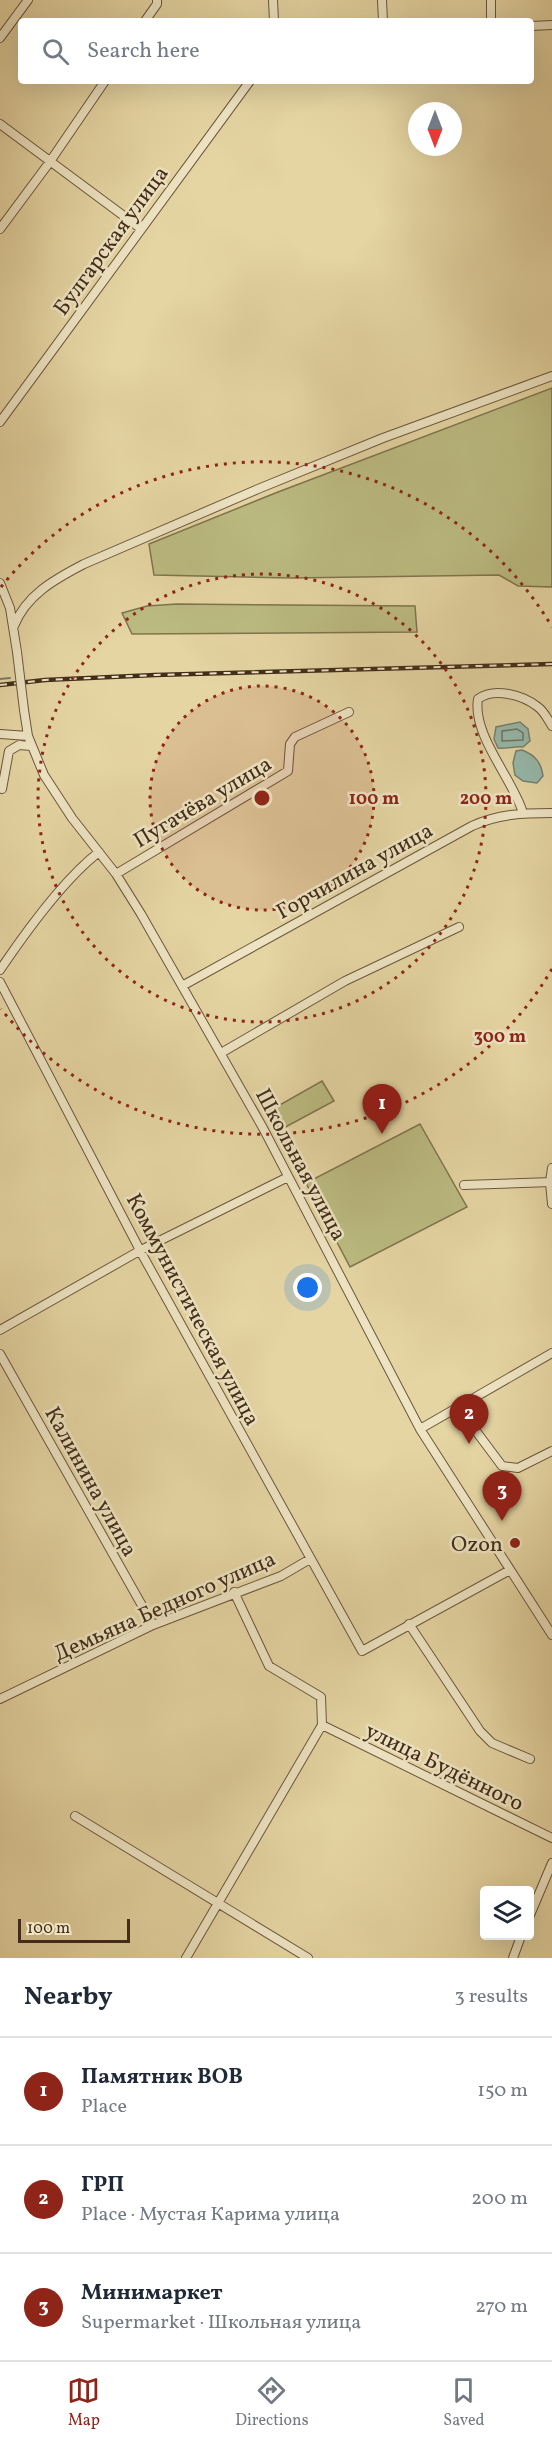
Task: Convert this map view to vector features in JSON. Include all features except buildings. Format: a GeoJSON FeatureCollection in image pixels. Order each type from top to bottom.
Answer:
{"type":"FeatureCollection","features":[{"type":"Feature","properties":{"kind":"street"},"geometry":{"type":"LineString","coordinates":[[0,38],[28,0]]}},
{"type":"Feature","properties":{"kind":"street"},"geometry":{"type":"LineString","coordinates":[[147,18],[157,4],[157,0]]}},
{"type":"Feature","properties":{"kind":"street"},"geometry":{"type":"LineString","coordinates":[[273,0],[274,18]]}},
{"type":"Feature","properties":{"kind":"street"},"geometry":{"type":"LineString","coordinates":[[382,0],[383,18]]}},
{"type":"Feature","properties":{"kind":"street"},"geometry":{"type":"LineString","coordinates":[[491,0],[491,18]]}},
{"type":"Feature","properties":{"kind":"street"},"geometry":{"type":"LineString","coordinates":[[534,26],[552,25]]}},
{"type":"Feature","properties":{"kind":"street"},"geometry":{"type":"LineString","coordinates":[[0,229],[50,162],[103,84]]}},
{"type":"Feature","properties":{"kind":"street","name":"Булгарская улица"},"geometry":{"type":"LineString","coordinates":[[0,422],[248,84]]}},
{"type":"Feature","properties":{"kind":"street"},"geometry":{"type":"LineString","coordinates":[[0,124],[140,228]]}},
{"type":"Feature","properties":{"kind":"street"},"geometry":{"type":"LineString","coordinates":[[14,626],[25,604],[62,575],[84,564],[383,438],[552,376]]}},
{"type":"Feature","properties":{"kind":"street"},"geometry":{"type":"LineString","coordinates":[[0,582],[14,626]]}},
{"type":"Feature","properties":{"kind":"street","name":"Школьная улица"},"geometry":{"type":"LineString","coordinates":[[14,626],[28,736],[44,776],[56,796],[116,874],[263,1128],[420,1429],[552,1635]]}},
{"type":"Feature","properties":{"kind":"street"},"geometry":{"type":"LineString","coordinates":[[523,813],[518,796],[482,727],[477,705],[478,699],[492,694],[525,699],[540,708],[552,726]]}},
{"type":"Feature","properties":{"kind":"street","name":"Пугачёва улица"},"geometry":{"type":"LineString","coordinates":[[116,874],[288,771],[290,744],[295,737],[349,712]]}},
{"type":"Feature","properties":{"kind":"street"},"geometry":{"type":"LineString","coordinates":[[0,734],[28,736]]}},
{"type":"Feature","properties":{"kind":"street"},"geometry":{"type":"LineString","coordinates":[[2,789],[9,751],[19,745],[31,746]]}},
{"type":"Feature","properties":{"kind":"street","name":"Горчилина улица"},"geometry":{"type":"LineString","coordinates":[[182,986],[472,826],[490,818],[523,813],[552,813]]}},
{"type":"Feature","properties":{"kind":"street"},"geometry":{"type":"LineString","coordinates":[[0,970],[24,936],[84,864],[99,852]]}},
{"type":"Feature","properties":{"kind":"street"},"geometry":{"type":"LineString","coordinates":[[220,1053],[345,981],[459,927]]}},
{"type":"Feature","properties":{"kind":"street","name":"Коммунистическая улица"},"geometry":{"type":"LineString","coordinates":[[0,982],[141,1250],[362,1650],[409,1624]]}},
{"type":"Feature","properties":{"kind":"street"},"geometry":{"type":"LineString","coordinates":[[552,1168],[552,1204]]}},
{"type":"Feature","properties":{"kind":"street"},"geometry":{"type":"LineString","coordinates":[[0,1330],[141,1250],[288,1177]]}},
{"type":"Feature","properties":{"kind":"street"},"geometry":{"type":"LineString","coordinates":[[464,1185],[551,1182]]}},
{"type":"Feature","properties":{"kind":"street"},"geometry":{"type":"LineString","coordinates":[[420,1429],[552,1353]]}},
{"type":"Feature","properties":{"kind":"street","name":"Калинина улица"},"geometry":{"type":"LineString","coordinates":[[0,1354],[153,1626]]}},
{"type":"Feature","properties":{"kind":"street"},"geometry":{"type":"LineString","coordinates":[[461,1405],[470,1423],[502,1466],[518,1468],[552,1451]]}},
{"type":"Feature","properties":{"kind":"street","name":"Демьяна Бедного улица"},"geometry":{"type":"LineString","coordinates":[[0,1699],[153,1626],[234,1592],[280,1576],[310,1559]]}},
{"type":"Feature","properties":{"kind":"street"},"geometry":{"type":"LineString","coordinates":[[510,1570],[409,1624],[480,1731],[492,1743],[530,1759]]}},
{"type":"Feature","properties":{"kind":"street"},"geometry":{"type":"LineString","coordinates":[[186,1958],[322,1725],[321,1697],[269,1666],[234,1592]]}},
{"type":"Feature","properties":{"kind":"street","name":"улица Будённого"},"geometry":{"type":"LineString","coordinates":[[322,1725],[552,1838]]}},
{"type":"Feature","properties":{"kind":"street"},"geometry":{"type":"LineString","coordinates":[[75,1816],[218,1901],[308,1958]]}},
{"type":"Feature","properties":{"kind":"street"},"geometry":{"type":"LineString","coordinates":[[534,1906],[552,1863]]}},
{"type":"Feature","properties":{"kind":"street"},"geometry":{"type":"LineString","coordinates":[[513,1958],[519,1940]]}},
{"type":"Feature","properties":{"kind":"green space"},"geometry":{"type":"Polygon","coordinates":[[[552,388],[552,587],[518,586],[499,575],[291,578],[154,575],[149,544],[278,492],[552,388]]]}},
{"type":"Feature","properties":{"kind":"green space"},"geometry":{"type":"Polygon","coordinates":[[[177,604],[415,606],[417,632],[132,634],[122,613],[147,606],[177,604]]]}},
{"type":"Feature","properties":{"kind":"green space"},"geometry":{"type":"Polygon","coordinates":[[[322,1081],[334,1101],[280,1130],[269,1111],[322,1081]]]}},
{"type":"Feature","properties":{"kind":"green space"},"geometry":{"type":"Polygon","coordinates":[[[420,1124],[467,1207],[350,1267],[306,1183],[420,1124]]]}},
{"type":"Feature","properties":{"kind":"water"},"geometry":{"type":"Polygon","coordinates":[[[520,722],[528,729],[530,741],[523,747],[498,748],[494,739],[496,727],[520,722]]]}},
{"type":"Feature","properties":{"kind":"water"},"geometry":{"type":"Polygon","coordinates":[[[522,750],[534,757],[541,767],[543,776],[537,783],[523,781],[515,775],[513,763],[516,751],[522,750]]]}},
{"type":"Feature","properties":{"kind":"waterway"},"geometry":{"type":"LineString","coordinates":[[0,679],[10,678]]}},
{"type":"Feature","properties":{"kind":"railway"},"geometry":{"type":"LineString","coordinates":[[0,685],[45,680],[155,675],[552,664]]}},
{"type":"Feature","properties":{"kind":"place","name":"Памятник ВОВ"},"geometry":{"type":"Point","coordinates":[382,1134]}},
{"type":"Feature","properties":{"kind":"place","name":"ГРП"},"geometry":{"type":"Point","coordinates":[469,1444]}},
{"type":"Feature","properties":{"kind":"place","name":"Минимаркет"},"geometry":{"type":"Point","coordinates":[502,1521]}},
{"type":"Feature","properties":{"kind":"place","name":"Ozon"},"geometry":{"type":"Point","coordinates":[515,1543]}}]}
